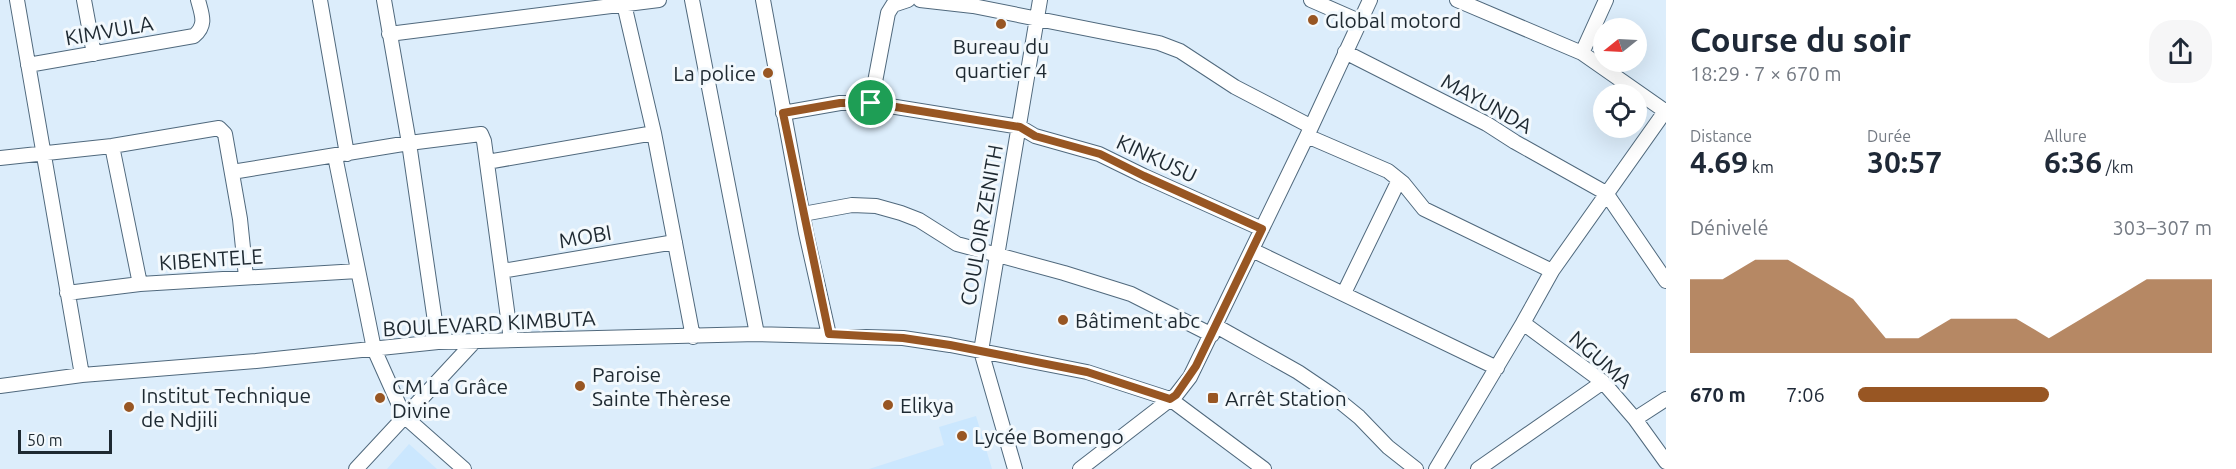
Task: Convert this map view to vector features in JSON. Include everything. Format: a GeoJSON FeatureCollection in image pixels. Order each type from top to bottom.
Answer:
{"type":"FeatureCollection","features":[{"type":"Feature","properties":{"kind":"street"},"geometry":{"type":"LineString","coordinates":[[17,0],[82,375]]}},
{"type":"Feature","properties":{"kind":"street"},"geometry":{"type":"LineString","coordinates":[[84,0],[94,54]]}},
{"type":"Feature","properties":{"kind":"street","name":"KIMVULA"},"geometry":{"type":"LineString","coordinates":[[28,65],[194,36],[202,27],[203,22],[198,0]]}},
{"type":"Feature","properties":{"kind":"street"},"geometry":{"type":"LineString","coordinates":[[320,0],[358,270],[374,349],[404,416],[464,469]]}},
{"type":"Feature","properties":{"kind":"street"},"geometry":{"type":"LineString","coordinates":[[384,0],[409,143],[438,342]]}},
{"type":"Feature","properties":{"kind":"street"},"geometry":{"type":"LineString","coordinates":[[389,34],[659,0]]}},
{"type":"Feature","properties":{"kind":"street"},"geometry":{"type":"LineString","coordinates":[[692,0],[757,334]]}},
{"type":"Feature","properties":{"kind":"street"},"geometry":{"type":"LineString","coordinates":[[763,0],[783,113],[829,334]]}},
{"type":"Feature","properties":{"kind":"street"},"geometry":{"type":"LineString","coordinates":[[871,103],[888,13],[892,5],[908,0]]}},
{"type":"Feature","properties":{"kind":"street"},"geometry":{"type":"LineString","coordinates":[[920,0],[973,6],[1169,46],[1309,131],[1388,171],[1424,209],[1552,271]]}},
{"type":"Feature","properties":{"kind":"street","name":"COULOIR ZENITH"},"geometry":{"type":"LineString","coordinates":[[981,351],[1040,0]]}},
{"type":"Feature","properties":{"kind":"street"},"geometry":{"type":"LineString","coordinates":[[1311,0],[1359,21]]}},
{"type":"Feature","properties":{"kind":"street"},"geometry":{"type":"LineString","coordinates":[[1080,469],[1176,395],[1190,377],[1214,331],[1370,0]]}},
{"type":"Feature","properties":{"kind":"street"},"geometry":{"type":"LineString","coordinates":[[1439,467],[1552,271],[1665,111],[1582,53],[1481,5],[1457,0]]}},
{"type":"Feature","properties":{"kind":"street"},"geometry":{"type":"LineString","coordinates":[[1582,53],[1606,0]]}},
{"type":"Feature","properties":{"kind":"street"},"geometry":{"type":"LineString","coordinates":[[624,4],[654,133],[693,337]]}},
{"type":"Feature","properties":{"kind":"street","name":"MAYUNDA"},"geometry":{"type":"LineString","coordinates":[[1345,52],[1487,124],[1606,193]]}},
{"type":"Feature","properties":{"kind":"street","name":"KINKUSU"},"geometry":{"type":"LineString","coordinates":[[783,113],[840,103],[871,103],[1020,127],[1035,136],[1100,154],[1262,229]]}},
{"type":"Feature","properties":{"kind":"street"},"geometry":{"type":"LineString","coordinates":[[0,158],[45,155],[112,146],[219,128],[225,134],[232,172],[246,277]]}},
{"type":"Feature","properties":{"kind":"street"},"geometry":{"type":"LineString","coordinates":[[487,162],[654,133]]}},
{"type":"Feature","properties":{"kind":"street"},"geometry":{"type":"LineString","coordinates":[[232,172],[409,143],[481,134],[484,141],[511,340]]}},
{"type":"Feature","properties":{"kind":"street"},"geometry":{"type":"LineString","coordinates":[[112,146],[140,284]]}},
{"type":"Feature","properties":{"kind":"street"},"geometry":{"type":"LineString","coordinates":[[1344,293],[1399,180]]}},
{"type":"Feature","properties":{"kind":"street"},"geometry":{"type":"LineString","coordinates":[[1606,193],[1666,281]]}},
{"type":"Feature","properties":{"kind":"street"},"geometry":{"type":"LineString","coordinates":[[803,214],[852,205],[876,206],[919,220],[957,244],[1131,294],[1298,372],[1359,417],[1388,447],[1416,469]]}},
{"type":"Feature","properties":{"kind":"street","name":"MOBI"},"geometry":{"type":"LineString","coordinates":[[502,271],[675,242]]}},
{"type":"Feature","properties":{"kind":"street"},"geometry":{"type":"LineString","coordinates":[[1252,250],[1497,368]]}},
{"type":"Feature","properties":{"kind":"street","name":"KIBENTELE"},"geometry":{"type":"LineString","coordinates":[[67,293],[140,284],[358,270]]}},
{"type":"Feature","properties":{"kind":"street","name":"NGUMA"},"geometry":{"type":"LineString","coordinates":[[1523,323],[1603,382],[1635,419],[1666,462]]}},
{"type":"Feature","properties":{"kind":"street","name":"BOULEVARD KIMBUTA"},"geometry":{"type":"LineString","coordinates":[[0,386],[82,375],[438,342],[473,343],[757,334],[829,334],[903,338],[1087,372],[1170,399],[1264,469]]}},
{"type":"Feature","properties":{"kind":"street"},"geometry":{"type":"LineString","coordinates":[[356,469],[473,343]]}},
{"type":"Feature","properties":{"kind":"street"},"geometry":{"type":"LineString","coordinates":[[981,351],[1015,469]]}},
{"type":"Feature","properties":{"kind":"street"},"geometry":{"type":"LineString","coordinates":[[1478,469],[1603,382]]}},
{"type":"Feature","properties":{"kind":"street"},"geometry":{"type":"LineString","coordinates":[[1635,419],[1666,399]]}},
{"type":"Feature","properties":{"kind":"shaded area","name":"Lycée Bomengo"},"geometry":{"type":"Polygon","coordinates":[[[976,416],[992,469],[869,469],[944,445],[939,427],[976,416]]]}},
{"type":"Feature","properties":{"kind":"shaded area"},"geometry":{"type":"Polygon","coordinates":[[[409,444],[437,469],[387,469],[409,444]]]}},
{"type":"Feature","properties":{"kind":"place","name":"Global motord"},"geometry":{"type":"Point","coordinates":[1313,20]}},
{"type":"Feature","properties":{"kind":"place","name":"Bureau du quartier 4"},"geometry":{"type":"Point","coordinates":[1001,24]}},
{"type":"Feature","properties":{"kind":"place","name":"La police"},"geometry":{"type":"Point","coordinates":[768,73]}},
{"type":"Feature","properties":{"kind":"place","name":"Bâtiment abc"},"geometry":{"type":"Point","coordinates":[1063,320]}},
{"type":"Feature","properties":{"kind":"place","name":"Paroise Sainte Thèrese"},"geometry":{"type":"Point","coordinates":[580,386]}},
{"type":"Feature","properties":{"kind":"place","name":"CM La Grâce Divine"},"geometry":{"type":"Point","coordinates":[380,398]}},
{"type":"Feature","properties":{"kind":"place","name":"Arrêt Station"},"geometry":{"type":"Point","coordinates":[1213,398]}},
{"type":"Feature","properties":{"kind":"place","name":"Elikya"},"geometry":{"type":"Point","coordinates":[888,405]}},
{"type":"Feature","properties":{"kind":"place","name":"Institut Technique de Ndjili"},"geometry":{"type":"Point","coordinates":[129,407]}},
{"type":"Feature","properties":{"kind":"place","name":"Lycée Bomengo"},"geometry":{"type":"Point","coordinates":[962,436]}},
{"type":"Feature","properties":{"kind":"route"},"geometry":{"type":"LineString","coordinates":[[840,103],[871,103],[1020,127],[1035,136],[1100,154],[1262,229],[1196,366],[1176,395],[1170,399],[1087,372],[950,345],[903,338],[829,334],[806,233],[783,113],[840,103]]}}]}
